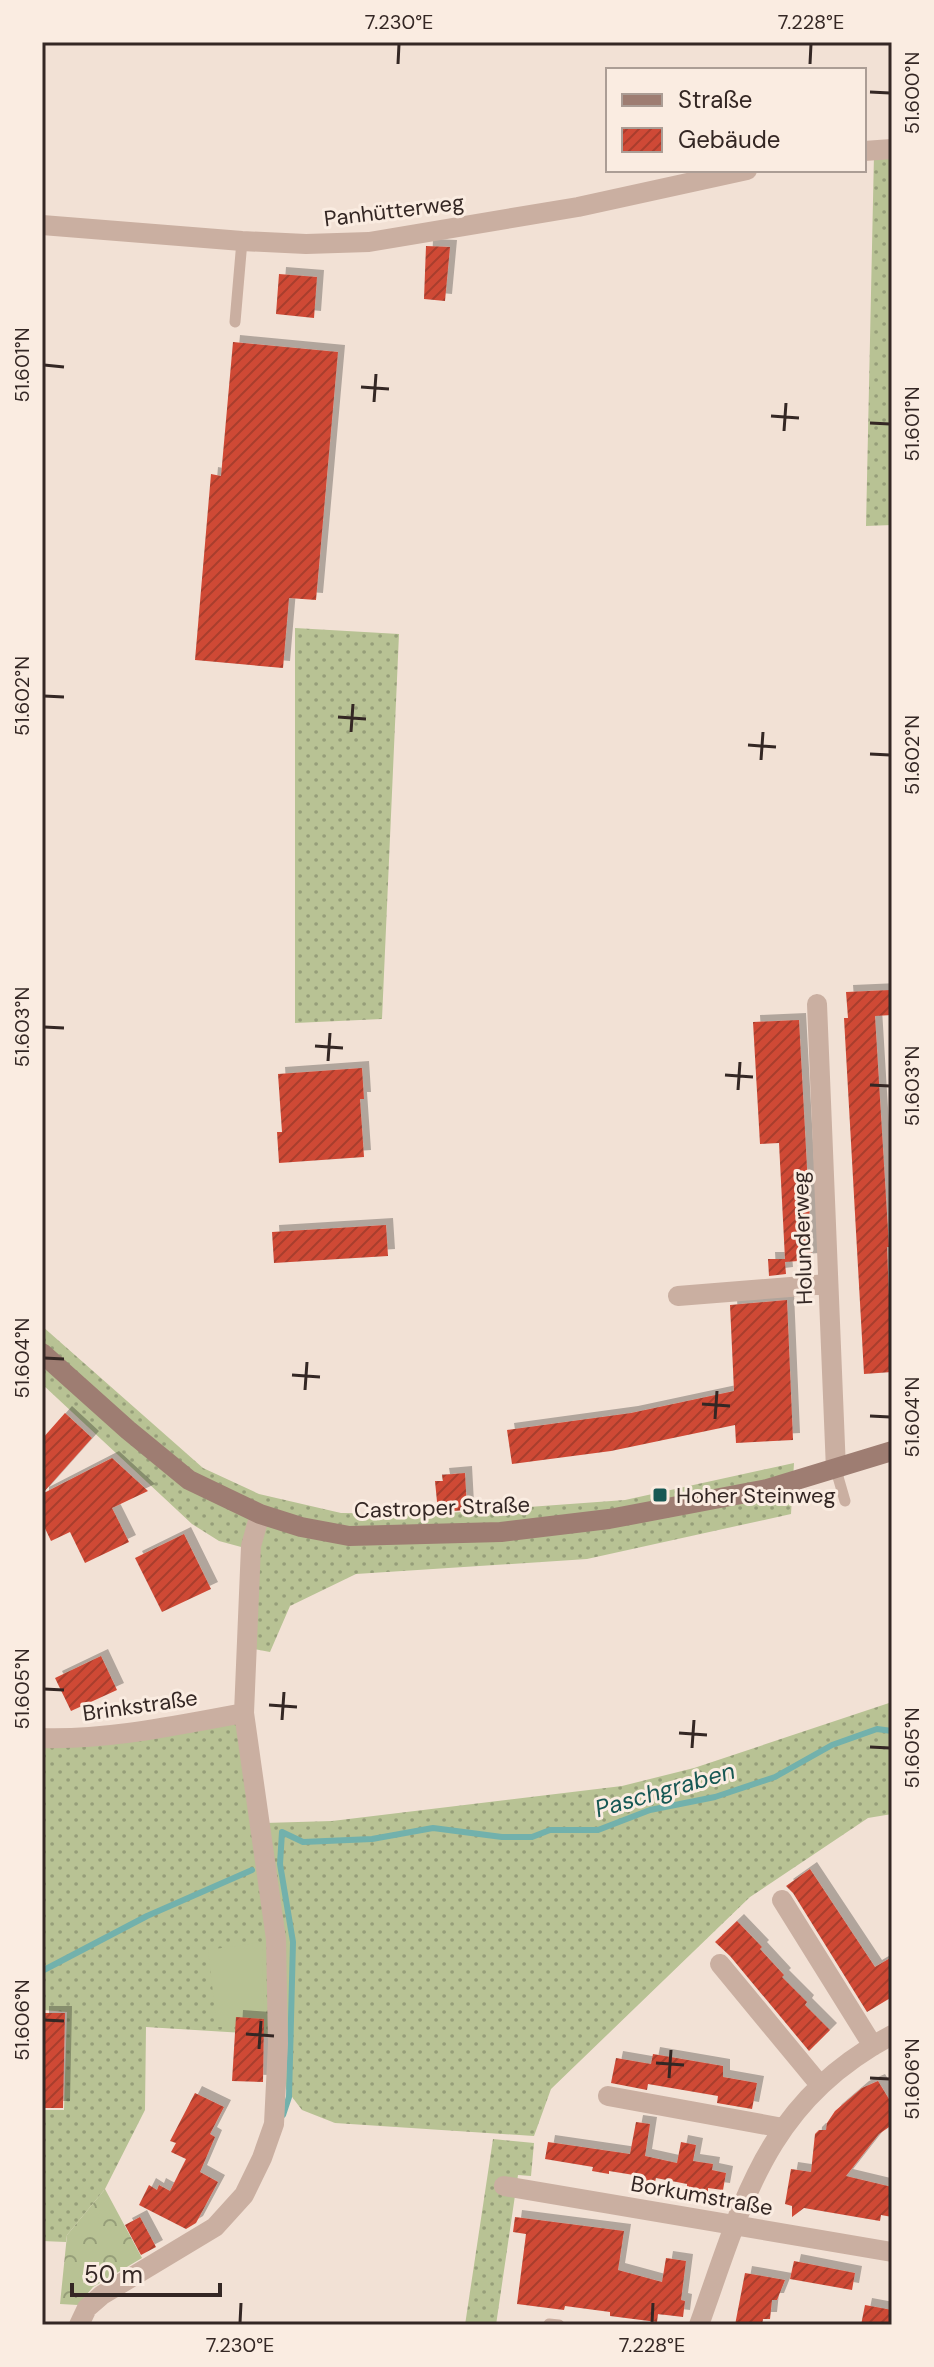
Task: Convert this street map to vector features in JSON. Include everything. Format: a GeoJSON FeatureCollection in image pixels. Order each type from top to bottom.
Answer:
{"type":"FeatureCollection","features":[{"type":"Feature","properties":{"kind":"main road","name":"Castroper Straße"},"geometry":{"type":"LineString","coordinates":[[42,1353],[189,1480],[260,1514],[301,1527],[349,1536],[501,1532],[609,1519],[767,1489],[892,1451]]}},
{"type":"Feature","properties":{"kind":"street"},"geometry":{"type":"LineString","coordinates":[[866,151],[892,149]]}},
{"type":"Feature","properties":{"kind":"street","name":"Panhütterweg"},"geometry":{"type":"LineString","coordinates":[[42,225],[242,241],[306,244],[369,242],[578,207],[738,172]]}},
{"type":"Feature","properties":{"kind":"street","name":"Holunderweg"},"geometry":{"type":"LineString","coordinates":[[817,1004],[836,1470]]}},
{"type":"Feature","properties":{"kind":"street"},"geometry":{"type":"LineString","coordinates":[[678,1296],[828,1284]]}},
{"type":"Feature","properties":{"kind":"street"},"geometry":{"type":"LineString","coordinates":[[79,2325],[87,2308],[102,2295],[215,2227],[244,2195],[274,2124],[278,2043],[276,1939],[244,1713],[251,1546],[260,1514]]}},
{"type":"Feature","properties":{"kind":"street","name":"Brinkstraße"},"geometry":{"type":"LineString","coordinates":[[42,1738],[86,1739],[244,1713]]}},
{"type":"Feature","properties":{"kind":"street"},"geometry":{"type":"LineString","coordinates":[[782,1900],[873,2046]]}},
{"type":"Feature","properties":{"kind":"street"},"geometry":{"type":"LineString","coordinates":[[720,1964],[820,2085]]}},
{"type":"Feature","properties":{"kind":"street"},"geometry":{"type":"LineString","coordinates":[[699,2325],[757,2170],[783,2128],[820,2085],[850,2059],[892,2035]]}},
{"type":"Feature","properties":{"kind":"street"},"geometry":{"type":"LineString","coordinates":[[608,2096],[783,2128]]}},
{"type":"Feature","properties":{"kind":"street","name":"Borkumstraße"},"geometry":{"type":"LineString","coordinates":[[504,2186],[892,2252]]}},
{"type":"Feature","properties":{"kind":"lane"},"geometry":{"type":"LineString","coordinates":[[235,322],[242,241]]}},
{"type":"Feature","properties":{"kind":"lane"},"geometry":{"type":"LineString","coordinates":[[836,1470],[845,1501]]}},
{"type":"Feature","properties":{"kind":"lane"},"geometry":{"type":"LineString","coordinates":[[549,2324],[559,2325]]}},
{"type":"Feature","properties":{"kind":"green space"},"geometry":{"type":"Polygon","coordinates":[[[874,154],[892,154],[892,525],[866,526],[874,154]]]}},
{"type":"Feature","properties":{"kind":"green space"},"geometry":{"type":"Polygon","coordinates":[[[295,628],[399,634],[382,1019],[295,1023],[295,628]]]}},
{"type":"Feature","properties":{"kind":"green space"},"geometry":{"type":"Polygon","coordinates":[[[42,1326],[203,1468],[259,1494],[341,1513],[433,1514],[625,1500],[794,1463],[791,1514],[587,1559],[356,1574],[290,1606],[270,1652],[248,1648],[256,1551],[219,1541],[192,1524],[42,1384],[42,1326]]]}},
{"type":"Feature","properties":{"kind":"green space"},"geometry":{"type":"Polygon","coordinates":[[[892,1702],[892,1814],[868,1818],[750,1897],[551,2089],[534,2136],[335,2123],[302,2110],[286,2089],[264,1823],[332,1821],[622,1786],[694,1768],[892,1702]]]}},
{"type":"Feature","properties":{"kind":"green space"},"geometry":{"type":"Polygon","coordinates":[[[242,1715],[254,1789],[276,2035],[146,2027],[145,2110],[105,2189],[67,2235],[66,2242],[42,2241],[42,2110],[64,2110],[67,2012],[42,2010],[42,1742],[242,1715]]]}},
{"type":"Feature","properties":{"kind":"green space"},"geometry":{"type":"Polygon","coordinates":[[[262,1942],[264,2019],[236,2017],[235,2027],[217,2027],[208,1950],[262,1942]]]}},
{"type":"Feature","properties":{"kind":"green space"},"geometry":{"type":"Polygon","coordinates":[[[493,2139],[534,2143],[531,2176],[518,2175],[496,2325],[465,2325],[493,2139]]]}},
{"type":"Feature","properties":{"kind":"green space"},"geometry":{"type":"Polygon","coordinates":[[[105,2189],[142,2258],[93,2287],[78,2305],[60,2304],[67,2235],[105,2189]]]}},
{"type":"Feature","properties":{"kind":"building"},"geometry":{"type":"Polygon","coordinates":[[[426,246],[450,247],[445,301],[424,299],[426,246]]]}},
{"type":"Feature","properties":{"kind":"building"},"geometry":{"type":"Polygon","coordinates":[[[279,274],[317,277],[314,318],[276,314],[279,274]]]}},
{"type":"Feature","properties":{"kind":"building"},"geometry":{"type":"Polygon","coordinates":[[[233,342],[338,352],[316,600],[289,598],[283,668],[195,660],[211,474],[221,476],[233,342]]]}},
{"type":"Feature","properties":{"kind":"building"},"geometry":{"type":"Polygon","coordinates":[[[891,990],[892,1015],[875,1016],[889,1247],[892,1372],[864,1374],[844,1018],[848,1018],[846,992],[891,990]]]}},
{"type":"Feature","properties":{"kind":"building"},"geometry":{"type":"Polygon","coordinates":[[[799,1020],[812,1260],[785,1262],[786,1274],[769,1276],[768,1259],[785,1259],[779,1143],[760,1144],[753,1022],[799,1020]]]}},
{"type":"Feature","properties":{"kind":"building"},"geometry":{"type":"Polygon","coordinates":[[[362,1068],[364,1099],[360,1099],[364,1157],[279,1163],[277,1132],[282,1132],[278,1074],[362,1068]]]}},
{"type":"Feature","properties":{"kind":"building"},"geometry":{"type":"Polygon","coordinates":[[[386,1225],[388,1256],[274,1263],[272,1232],[386,1225]]]}},
{"type":"Feature","properties":{"kind":"building"},"geometry":{"type":"Polygon","coordinates":[[[787,1300],[793,1440],[736,1443],[735,1425],[611,1451],[512,1464],[507,1430],[631,1413],[734,1391],[730,1305],[787,1300]]]}},
{"type":"Feature","properties":{"kind":"building"},"geometry":{"type":"Polygon","coordinates":[[[65,1413],[92,1438],[42,1494],[42,1439],[65,1413]]]}},
{"type":"Feature","properties":{"kind":"building"},"geometry":{"type":"Polygon","coordinates":[[[112,1458],[148,1491],[112,1508],[129,1542],[85,1563],[70,1532],[51,1541],[42,1522],[42,1494],[112,1458]]]}},
{"type":"Feature","properties":{"kind":"building"},"geometry":{"type":"Polygon","coordinates":[[[465,1473],[467,1510],[438,1512],[435,1481],[443,1481],[442,1475],[465,1473]]]}},
{"type":"Feature","properties":{"kind":"building"},"geometry":{"type":"Polygon","coordinates":[[[184,1534],[211,1589],[162,1612],[135,1558],[184,1534]]]}},
{"type":"Feature","properties":{"kind":"building"},"geometry":{"type":"Polygon","coordinates":[[[101,1656],[117,1690],[71,1711],[55,1678],[101,1656]]]}},
{"type":"Feature","properties":{"kind":"building"},"geometry":{"type":"Polygon","coordinates":[[[810,1869],[875,1967],[892,1957],[892,1997],[867,2012],[786,1886],[810,1869]]]}},
{"type":"Feature","properties":{"kind":"building"},"geometry":{"type":"Polygon","coordinates":[[[737,1921],[762,1947],[760,1949],[784,1975],[782,1977],[807,2002],[805,2005],[830,2030],[809,2051],[715,1942],[737,1921]]]}},
{"type":"Feature","properties":{"kind":"building"},"geometry":{"type":"Polygon","coordinates":[[[42,2013],[65,2013],[63,2108],[42,2108],[42,2013]]]}},
{"type":"Feature","properties":{"kind":"building"},"geometry":{"type":"Polygon","coordinates":[[[236,2017],[264,2019],[263,2082],[232,2081],[236,2017]]]}},
{"type":"Feature","properties":{"kind":"building"},"geometry":{"type":"Polygon","coordinates":[[[653,2054],[723,2066],[723,2077],[757,2083],[752,2109],[717,2103],[718,2096],[648,2084],[647,2090],[611,2083],[616,2058],[651,2064],[653,2054]]]}},
{"type":"Feature","properties":{"kind":"building"},"geometry":{"type":"Polygon","coordinates":[[[878,2081],[892,2104],[892,2125],[879,2134],[846,2176],[892,2187],[892,2217],[881,2215],[880,2221],[804,2208],[792,2217],[792,2206],[785,2204],[791,2169],[811,2172],[815,2134],[826,2130],[835,2111],[862,2088],[878,2081]]]}},
{"type":"Feature","properties":{"kind":"building"},"geometry":{"type":"Polygon","coordinates":[[[195,2093],[224,2107],[210,2134],[215,2137],[200,2172],[218,2182],[196,2223],[186,2229],[139,2205],[149,2185],[157,2190],[159,2185],[170,2191],[186,2159],[171,2152],[176,2143],[170,2141],[195,2093]]]}},
{"type":"Feature","properties":{"kind":"building"},"geometry":{"type":"Polygon","coordinates":[[[636,2122],[650,2124],[645,2156],[677,2163],[681,2142],[696,2145],[693,2161],[713,2164],[712,2170],[726,2173],[723,2190],[708,2188],[708,2192],[656,2178],[655,2182],[639,2180],[640,2176],[592,2171],[593,2167],[545,2159],[548,2142],[630,2154],[636,2122]]]}},
{"type":"Feature","properties":{"kind":"building"},"geometry":{"type":"Polygon","coordinates":[[[140,2217],[156,2247],[141,2255],[125,2225],[140,2217]]]}},
{"type":"Feature","properties":{"kind":"building"},"geometry":{"type":"Polygon","coordinates":[[[515,2217],[624,2231],[618,2270],[662,2282],[666,2258],[686,2261],[681,2300],[685,2301],[683,2317],[658,2314],[657,2322],[565,2306],[564,2310],[517,2304],[526,2234],[513,2232],[515,2217]]]}},
{"type":"Feature","properties":{"kind":"building"},"geometry":{"type":"Polygon","coordinates":[[[794,2261],[855,2273],[852,2290],[790,2279],[794,2261]]]}},
{"type":"Feature","properties":{"kind":"building"},"geometry":{"type":"Polygon","coordinates":[[[745,2273],[785,2280],[777,2300],[772,2300],[770,2319],[763,2319],[762,2325],[735,2325],[745,2273]]]}},
{"type":"Feature","properties":{"kind":"building"},"geometry":{"type":"Polygon","coordinates":[[[865,2305],[892,2310],[892,2325],[861,2325],[865,2305]]]}},
{"type":"Feature","properties":{"kind":"waterway","name":"Paschgraben"},"geometry":{"type":"LineString","coordinates":[[283,2115],[289,2097],[293,1942],[280,1864],[282,1832],[303,1842],[372,1839],[433,1828],[502,1837],[532,1837],[550,1830],[598,1830],[650,1810],[715,1797],[775,1777],[832,1745],[877,1729],[892,1731]]}},
{"type":"Feature","properties":{"kind":"waterway","name":"Paschgraben"},"geometry":{"type":"LineString","coordinates":[[42,1971],[147,1916],[252,1870]]}},
{"type":"Feature","properties":{"kind":"place","name":"Hoher Steinweg"},"geometry":{"type":"Point","coordinates":[660,1495]}}]}
